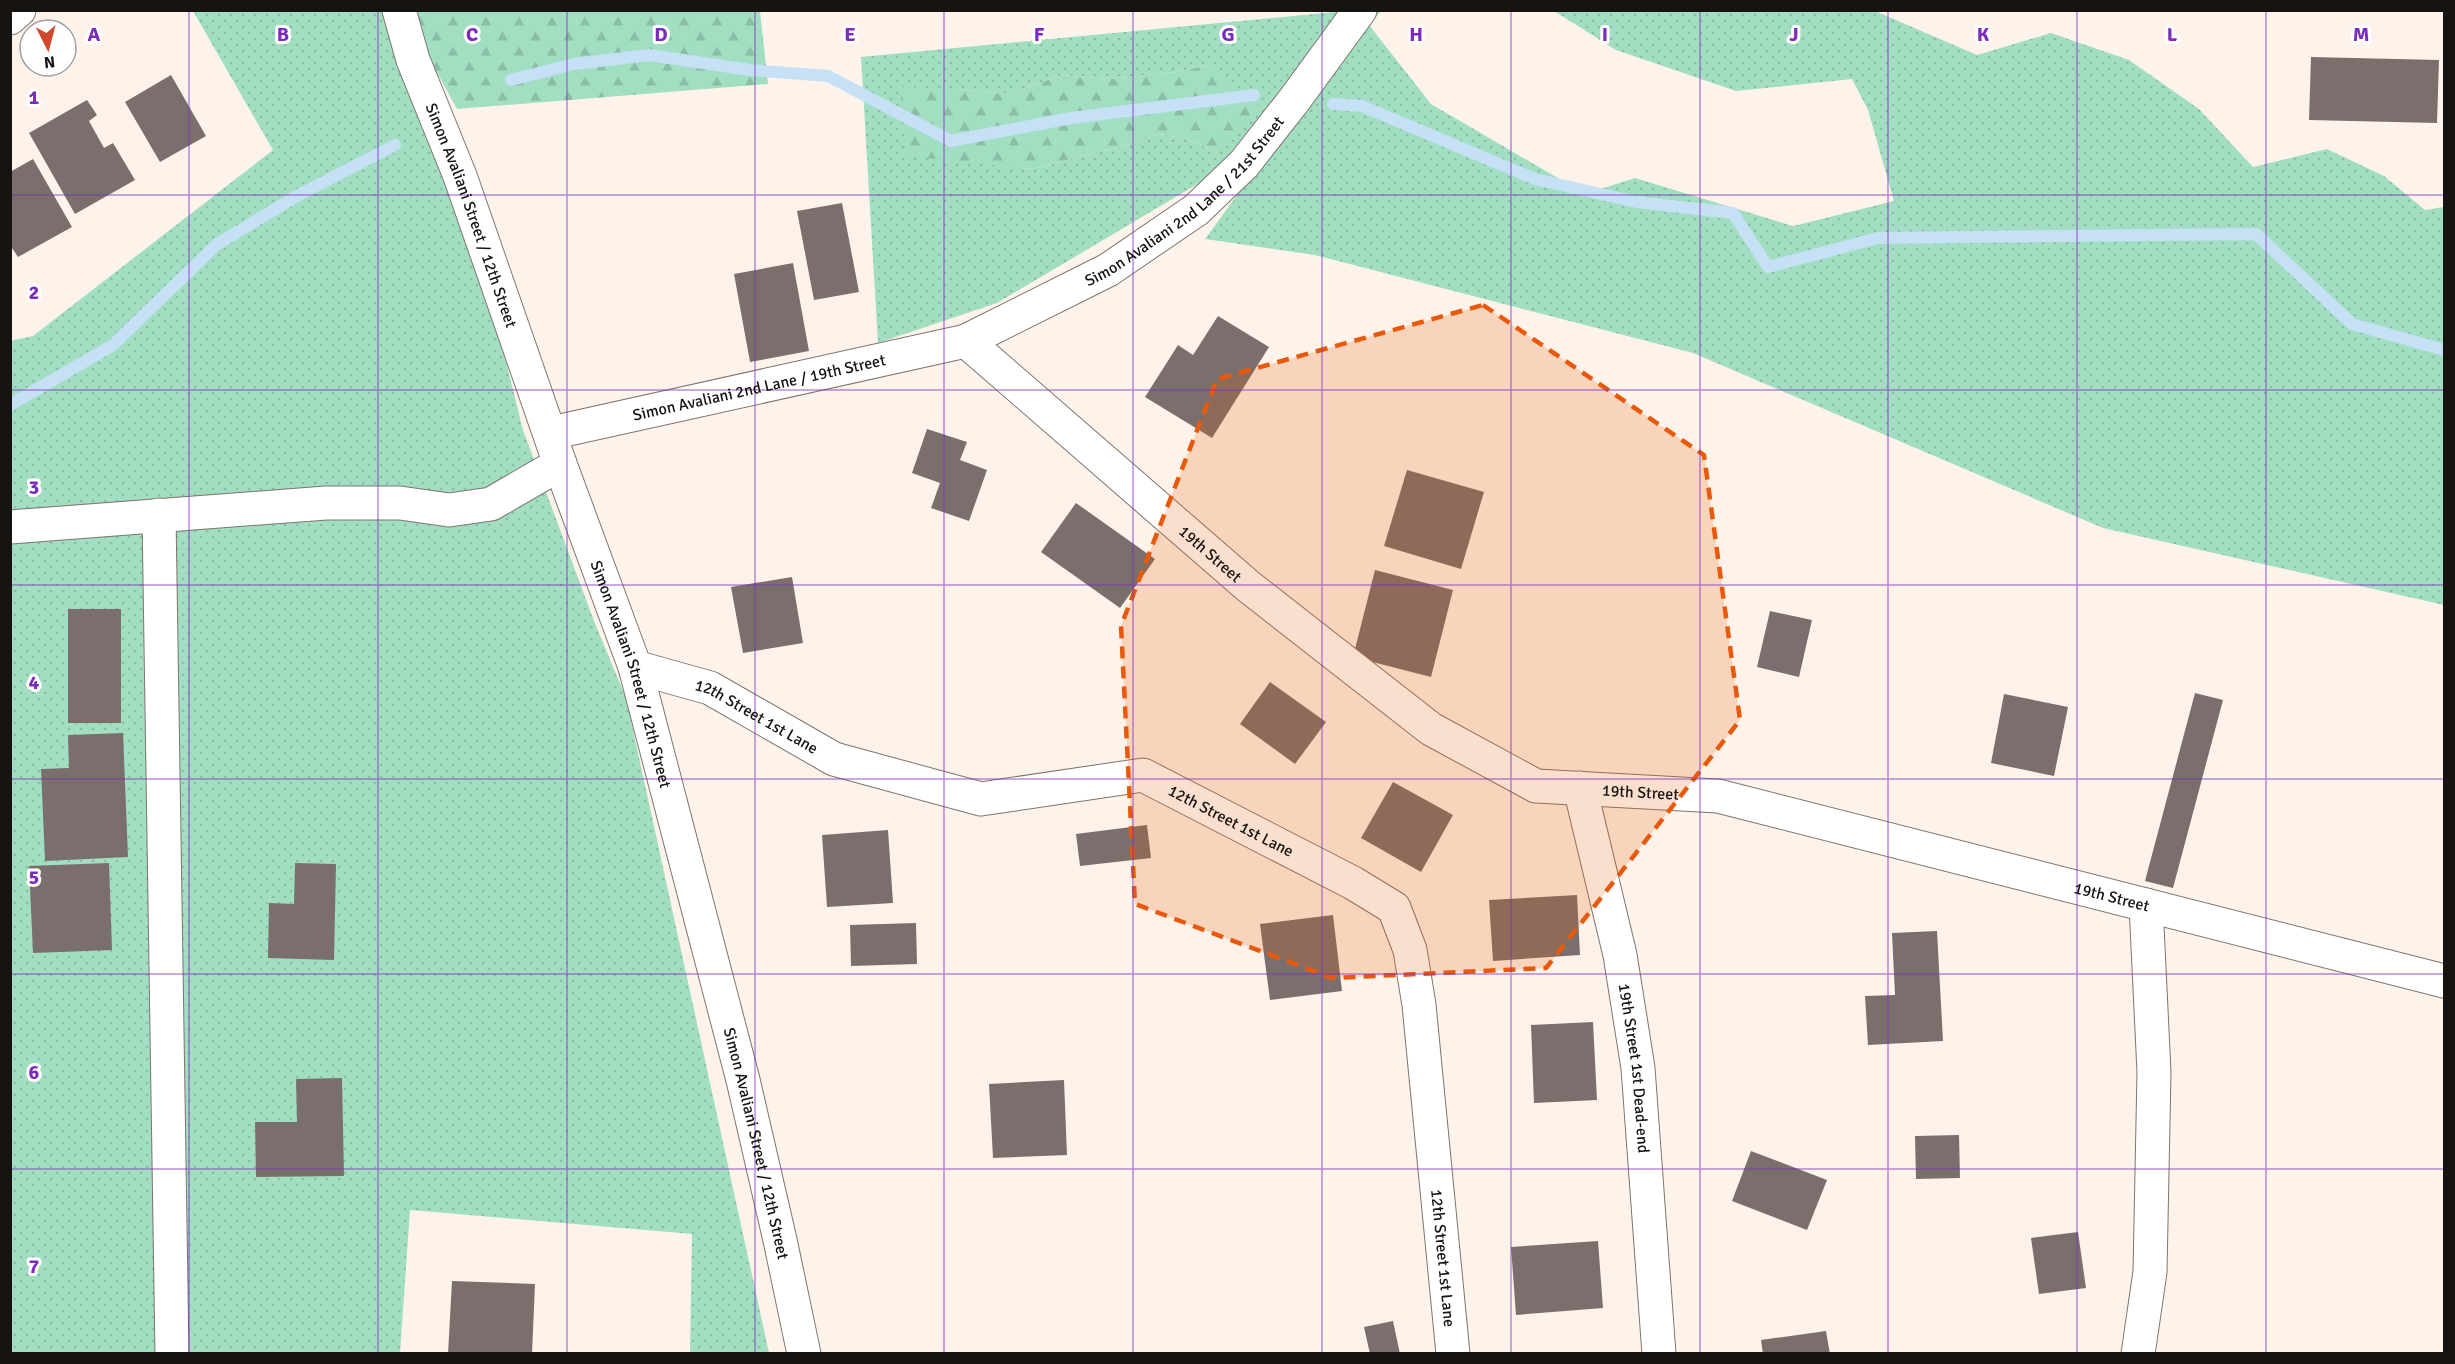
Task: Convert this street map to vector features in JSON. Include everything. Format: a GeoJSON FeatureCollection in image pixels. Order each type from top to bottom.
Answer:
{"type":"FeatureCollection","features":[{"type":"Feature","properties":{"kind":"street"},"geometry":{"type":"LineString","coordinates":[[10,18],[19,10]]}},
{"type":"Feature","properties":{"kind":"street","name":"Simon Avaliani Street / 12th Street"},"geometry":{"type":"LineString","coordinates":[[399,10],[413,60],[460,176],[560,464],[635,667],[744,1080],[804,1353]]}},
{"type":"Feature","properties":{"kind":"street","name":"Simon Avaliani 2nd Lane / 21st Street"},"geometry":{"type":"LineString","coordinates":[[966,341],[1108,270],[1196,210],[1244,164],[1360,10]]}},
{"type":"Feature","properties":{"kind":"street","name":"Simon Avaliani 2nd Lane / 19th Street"},"geometry":{"type":"LineString","coordinates":[[551,433],[966,341]]}},
{"type":"Feature","properties":{"kind":"street","name":"19th Street"},"geometry":{"type":"LineString","coordinates":[[966,341],[1248,586],[1431,729],[1536,786],[1718,795],[2445,981]]}},
{"type":"Feature","properties":{"kind":"street"},"geometry":{"type":"LineString","coordinates":[[10,527],[326,503],[400,503],[449,510],[491,504],[560,464]]}},
{"type":"Feature","properties":{"kind":"street"},"geometry":{"type":"LineString","coordinates":[[159,515],[172,1353]]}},
{"type":"Feature","properties":{"kind":"street","name":"12th Street 1st Lane"},"geometry":{"type":"LineString","coordinates":[[635,667],[710,688],[834,759],[981,800],[1143,775],[1353,883],[1394,908],[1410,950],[1419,1005],[1453,1353]]}},
{"type":"Feature","properties":{"kind":"street","name":"19th Street 1st Dead-end"},"geometry":{"type":"LineString","coordinates":[[1580,788],[1620,955],[1638,1068],[1659,1353]]}},
{"type":"Feature","properties":{"kind":"street"},"geometry":{"type":"LineString","coordinates":[[2138,1353],[2150,1272],[2154,1083],[2146,905]]}},
{"type":"Feature","properties":{"kind":"highlighted area"},"geometry":{"type":"Polygon","coordinates":[[[1483,305],[1704,455],[1740,720],[1546,968],[1332,978],[1135,904],[1121,626],[1217,379],[1483,305]]]}},
{"type":"Feature","properties":{"kind":"green space"},"geometry":{"type":"Polygon","coordinates":[[[193,11],[394,11],[460,176],[523,430],[594,621],[626,698],[769,1353],[690,1353],[692,1234],[410,1210],[400,1353],[11,1353],[10,341],[33,336],[273,150],[193,11]]]}},
{"type":"Feature","properties":{"kind":"green space"},"geometry":{"type":"Polygon","coordinates":[[[412,11],[760,11],[768,84],[457,109],[419,40],[412,11]]]}},
{"type":"Feature","properties":{"kind":"green space"},"geometry":{"type":"Polygon","coordinates":[[[1345,11],[1223,169],[997,303],[878,343],[861,57],[1345,11]],[[1210,65],[1175,72],[1110,79],[1062,75],[1010,94],[958,89],[907,155],[1031,169],[1124,146],[1160,134],[1188,139],[1217,153],[1210,65]]]}},
{"type":"Feature","properties":{"kind":"green space"},"geometry":{"type":"Polygon","coordinates":[[[1372,11],[1381,11],[1369,25],[1431,104],[1585,194],[1635,178],[1793,226],[1894,201],[1868,110],[1852,79],[1736,91],[1616,50],[1554,11],[1875,11],[1977,55],[2051,33],[2129,60],[2199,109],[2253,167],[2327,149],[2384,176],[2425,210],[2444,207],[2444,605],[2103,528],[1693,353],[1315,255],[1205,239],[1372,11]]]}},
{"type":"Feature","properties":{"kind":"green space"},"geometry":{"type":"Polygon","coordinates":[[[1210,65],[1259,106],[1217,153],[1188,139],[1160,134],[1124,146],[1031,169],[907,156],[900,87],[1010,94],[1062,75],[1110,79],[1175,72],[1210,65]]]}},
{"type":"Feature","properties":{"kind":"building"},"geometry":{"type":"Polygon","coordinates":[[[2311,57],[2439,60],[2437,123],[2309,120],[2311,57]]]}},
{"type":"Feature","properties":{"kind":"building"},"geometry":{"type":"Polygon","coordinates":[[[171,75],[206,136],[160,162],[125,102],[171,75]]]}},
{"type":"Feature","properties":{"kind":"building"},"geometry":{"type":"Polygon","coordinates":[[[87,100],[97,115],[89,121],[104,148],[113,143],[135,180],[75,214],[29,133],[87,100]]]}},
{"type":"Feature","properties":{"kind":"building"},"geometry":{"type":"Polygon","coordinates":[[[33,159],[72,227],[18,257],[10,245],[10,172],[33,159]]]}},
{"type":"Feature","properties":{"kind":"building"},"geometry":{"type":"Polygon","coordinates":[[[842,203],[859,292],[814,300],[797,211],[842,203]]]}},
{"type":"Feature","properties":{"kind":"building"},"geometry":{"type":"Polygon","coordinates":[[[793,263],[809,351],[750,362],[734,274],[793,263]]]}},
{"type":"Feature","properties":{"kind":"building"},"geometry":{"type":"Polygon","coordinates":[[[1218,316],[1269,347],[1212,438],[1145,397],[1178,345],[1193,355],[1218,316]]]}},
{"type":"Feature","properties":{"kind":"building"},"geometry":{"type":"Polygon","coordinates":[[[927,429],[967,442],[960,460],[987,470],[969,521],[931,508],[940,483],[912,473],[927,429]]]}},
{"type":"Feature","properties":{"kind":"building"},"geometry":{"type":"Polygon","coordinates":[[[1407,470],[1484,492],[1461,569],[1384,546],[1407,470]]]}},
{"type":"Feature","properties":{"kind":"building"},"geometry":{"type":"Polygon","coordinates":[[[1076,503],[1155,559],[1120,608],[1041,552],[1076,503]]]}},
{"type":"Feature","properties":{"kind":"building"},"geometry":{"type":"Polygon","coordinates":[[[1375,570],[1453,590],[1431,677],[1353,657],[1375,570]]]}},
{"type":"Feature","properties":{"kind":"building"},"geometry":{"type":"Polygon","coordinates":[[[792,577],[803,643],[743,653],[731,587],[792,577]]]}},
{"type":"Feature","properties":{"kind":"building"},"geometry":{"type":"Polygon","coordinates":[[[68,609],[121,609],[121,723],[68,723],[68,609]]]}},
{"type":"Feature","properties":{"kind":"building"},"geometry":{"type":"Polygon","coordinates":[[[1770,611],[1812,620],[1799,677],[1757,667],[1770,611]]]}},
{"type":"Feature","properties":{"kind":"building"},"geometry":{"type":"Polygon","coordinates":[[[1270,682],[1326,722],[1295,764],[1240,724],[1270,682]]]}},
{"type":"Feature","properties":{"kind":"building"},"geometry":{"type":"Polygon","coordinates":[[[2195,693],[2223,700],[2173,888],[2145,881],[2195,693]]]}},
{"type":"Feature","properties":{"kind":"building"},"geometry":{"type":"Polygon","coordinates":[[[2004,694],[2068,707],[2054,776],[1991,763],[2004,694]]]}},
{"type":"Feature","properties":{"kind":"building"},"geometry":{"type":"Polygon","coordinates":[[[123,733],[128,857],[45,861],[41,769],[69,768],[68,735],[123,733]]]}},
{"type":"Feature","properties":{"kind":"building"},"geometry":{"type":"Polygon","coordinates":[[[1393,782],[1453,815],[1421,872],[1361,838],[1393,782]]]}},
{"type":"Feature","properties":{"kind":"building"},"geometry":{"type":"Polygon","coordinates":[[[1147,825],[1151,858],[1080,866],[1076,834],[1147,825]]]}},
{"type":"Feature","properties":{"kind":"building"},"geometry":{"type":"Polygon","coordinates":[[[888,830],[893,903],[827,907],[822,835],[888,830]]]}},
{"type":"Feature","properties":{"kind":"building"},"geometry":{"type":"Polygon","coordinates":[[[109,863],[112,950],[33,953],[29,866],[109,863]]]}},
{"type":"Feature","properties":{"kind":"building"},"geometry":{"type":"Polygon","coordinates":[[[295,863],[336,864],[334,960],[268,958],[269,903],[294,904],[295,863]]]}},
{"type":"Feature","properties":{"kind":"building"},"geometry":{"type":"Polygon","coordinates":[[[1577,895],[1580,955],[1493,961],[1489,900],[1577,895]]]}},
{"type":"Feature","properties":{"kind":"building"},"geometry":{"type":"Polygon","coordinates":[[[1333,915],[1342,991],[1270,1000],[1260,924],[1333,915]]]}},
{"type":"Feature","properties":{"kind":"building"},"geometry":{"type":"Polygon","coordinates":[[[916,923],[917,964],[851,966],[850,925],[916,923]]]}},
{"type":"Feature","properties":{"kind":"building"},"geometry":{"type":"Polygon","coordinates":[[[1937,931],[1943,1041],[1868,1045],[1865,996],[1895,995],[1892,933],[1937,931]]]}},
{"type":"Feature","properties":{"kind":"building"},"geometry":{"type":"Polygon","coordinates":[[[1593,1022],[1597,1100],[1534,1103],[1531,1025],[1593,1022]]]}},
{"type":"Feature","properties":{"kind":"building"},"geometry":{"type":"Polygon","coordinates":[[[342,1078],[344,1176],[256,1177],[255,1122],[297,1122],[296,1079],[342,1078]]]}},
{"type":"Feature","properties":{"kind":"building"},"geometry":{"type":"Polygon","coordinates":[[[1064,1080],[1067,1155],[993,1158],[989,1084],[1064,1080]]]}},
{"type":"Feature","properties":{"kind":"building"},"geometry":{"type":"Polygon","coordinates":[[[1959,1135],[1960,1178],[1916,1179],[1915,1136],[1959,1135]]]}},
{"type":"Feature","properties":{"kind":"building"},"geometry":{"type":"Polygon","coordinates":[[[1751,1151],[1827,1180],[1807,1230],[1732,1201],[1751,1151]]]}},
{"type":"Feature","properties":{"kind":"building"},"geometry":{"type":"Polygon","coordinates":[[[2078,1232],[2086,1288],[2039,1294],[2031,1238],[2078,1232]]]}},
{"type":"Feature","properties":{"kind":"building"},"geometry":{"type":"Polygon","coordinates":[[[1598,1241],[1603,1308],[1516,1315],[1511,1247],[1598,1241]]]}},
{"type":"Feature","properties":{"kind":"building"},"geometry":{"type":"Polygon","coordinates":[[[452,1281],[535,1284],[532,1354],[448,1354],[452,1281]]]}},
{"type":"Feature","properties":{"kind":"building"},"geometry":{"type":"Polygon","coordinates":[[[1393,1321],[1400,1354],[1370,1354],[1364,1327],[1393,1321]]]}},
{"type":"Feature","properties":{"kind":"building"},"geometry":{"type":"Polygon","coordinates":[[[1826,1331],[1830,1354],[1763,1354],[1761,1340],[1826,1331]]]}},
{"type":"Feature","properties":{"kind":"waterway"},"geometry":{"type":"LineString","coordinates":[[511,80],[574,64],[649,55],[750,70],[828,76],[951,141],[1071,118],[1254,95]]}},
{"type":"Feature","properties":{"kind":"waterway"},"geometry":{"type":"LineString","coordinates":[[1333,104],[1362,106],[1535,179],[1636,202],[1733,213],[1768,267],[1878,238],[2256,234],[2352,324],[2444,350]]}},
{"type":"Feature","properties":{"kind":"waterway"},"geometry":{"type":"LineString","coordinates":[[10,405],[113,345],[216,245],[295,197],[395,145]]}}]}
